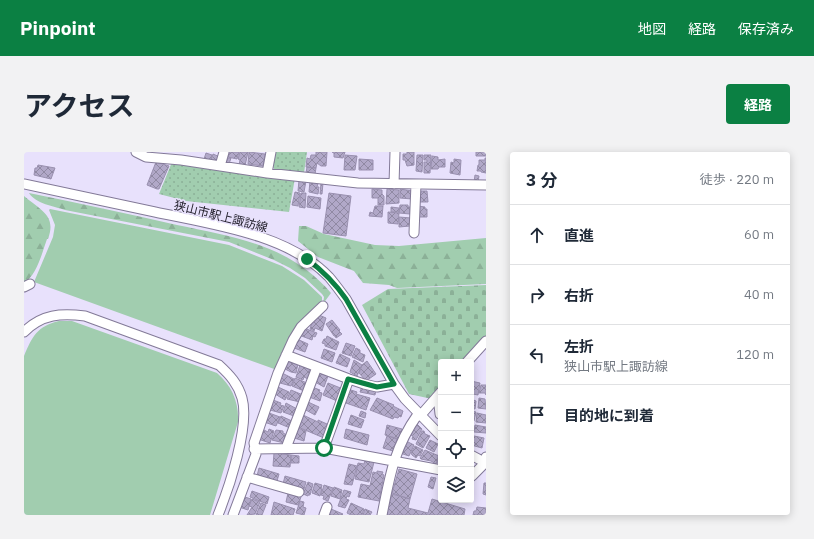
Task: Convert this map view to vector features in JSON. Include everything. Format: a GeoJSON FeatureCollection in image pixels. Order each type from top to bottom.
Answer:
{"type":"FeatureCollection","features":[{"type":"Feature","properties":{"kind":"street"},"geometry":{"type":"LineString","coordinates":[[136,152],[146,157],[181,160],[358,183],[486,184]]}},
{"type":"Feature","properties":{"kind":"street"},"geometry":{"type":"LineString","coordinates":[[220,166],[224,152]]}},
{"type":"Feature","properties":{"kind":"street"},"geometry":{"type":"LineString","coordinates":[[267,172],[271,152]]}},
{"type":"Feature","properties":{"kind":"street"},"geometry":{"type":"LineString","coordinates":[[394,184],[395,152]]}},
{"type":"Feature","properties":{"kind":"street","name":"狭山市駅上諏訪線"},"geometry":{"type":"LineString","coordinates":[[24,184],[250,233],[292,250],[307,259],[328,276],[338,287],[394,384],[419,415],[438,433]]}},
{"type":"Feature","properties":{"kind":"street"},"geometry":{"type":"LineString","coordinates":[[414,233],[416,184]]}},
{"type":"Feature","properties":{"kind":"street"},"geometry":{"type":"LineString","coordinates":[[233,515],[256,454],[254,443],[278,373],[301,327],[323,306]]}},
{"type":"Feature","properties":{"kind":"street"},"geometry":{"type":"LineString","coordinates":[[24,332],[37,320],[51,316],[67,314],[85,316],[220,365],[230,374],[242,399],[244,418],[232,474],[218,515]]}},
{"type":"Feature","properties":{"kind":"street"},"geometry":{"type":"LineString","coordinates":[[470,359],[486,341]]}},
{"type":"Feature","properties":{"kind":"street"},"geometry":{"type":"LineString","coordinates":[[286,355],[348,379],[377,387],[394,384]]}},
{"type":"Feature","properties":{"kind":"street"},"geometry":{"type":"LineString","coordinates":[[286,448],[317,367]]}},
{"type":"Feature","properties":{"kind":"street"},"geometry":{"type":"LineString","coordinates":[[324,448],[348,379]]}},
{"type":"Feature","properties":{"kind":"street"},"geometry":{"type":"LineString","coordinates":[[382,515],[394,460],[406,432],[419,415],[438,395]]}},
{"type":"Feature","properties":{"kind":"street"},"geometry":{"type":"LineString","coordinates":[[254,449],[324,448],[438,469]]}},
{"type":"Feature","properties":{"kind":"street"},"geometry":{"type":"LineString","coordinates":[[474,456],[486,461],[474,474]]}},
{"type":"Feature","properties":{"kind":"street"},"geometry":{"type":"LineString","coordinates":[[247,477],[299,492]]}},
{"type":"Feature","properties":{"kind":"green space"},"geometry":{"type":"Polygon","coordinates":[[[275,152],[307,152],[304,173],[275,170],[273,167],[275,152]]]}},
{"type":"Feature","properties":{"kind":"green space"},"geometry":{"type":"Polygon","coordinates":[[[172,162],[295,178],[289,212],[186,201],[159,194],[172,162]]]}},
{"type":"Feature","properties":{"kind":"green space"},"geometry":{"type":"Polygon","coordinates":[[[29,193],[240,239],[280,254],[298,264],[315,277],[331,293],[323,304],[324,297],[322,294],[305,278],[290,268],[229,242],[65,210],[36,200],[29,193]]]}},
{"type":"Feature","properties":{"kind":"green space"},"geometry":{"type":"Polygon","coordinates":[[[24,196],[41,209],[49,219],[50,231],[36,269],[24,283],[24,196]]]}},
{"type":"Feature","properties":{"kind":"green space"},"geometry":{"type":"Polygon","coordinates":[[[49,210],[229,245],[282,266],[304,280],[322,297],[322,303],[277,370],[34,282],[53,237],[55,225],[49,210]]]}},
{"type":"Feature","properties":{"kind":"green space"},"geometry":{"type":"Polygon","coordinates":[[[299,226],[306,226],[324,234],[375,245],[399,246],[486,238],[486,284],[397,288],[389,285],[363,283],[354,271],[318,257],[298,241],[299,226]]]}},
{"type":"Feature","properties":{"kind":"green space"},"geometry":{"type":"Polygon","coordinates":[[[486,285],[486,339],[468,359],[438,359],[438,392],[432,399],[409,394],[362,305],[388,289],[486,285]]]}},
{"type":"Feature","properties":{"kind":"green space"},"geometry":{"type":"Polygon","coordinates":[[[59,321],[72,321],[217,373],[227,383],[236,401],[238,422],[210,515],[24,515],[24,356],[30,343],[40,329],[59,321]]]}},
{"type":"Feature","properties":{"kind":"building"},"geometry":{"type":"Polygon","coordinates":[[[230,152],[239,152],[237,159],[228,157],[230,152]]]}},
{"type":"Feature","properties":{"kind":"building"},"geometry":{"type":"Polygon","coordinates":[[[240,152],[248,152],[245,166],[239,165],[240,160],[238,159],[240,152]]]}},
{"type":"Feature","properties":{"kind":"building"},"geometry":{"type":"Polygon","coordinates":[[[249,152],[265,154],[263,166],[248,164],[249,152]]]}},
{"type":"Feature","properties":{"kind":"building"},"geometry":{"type":"Polygon","coordinates":[[[316,152],[327,152],[326,166],[321,166],[317,163],[316,168],[306,167],[307,158],[310,159],[311,155],[316,155],[316,152]]]}},
{"type":"Feature","properties":{"kind":"building"},"geometry":{"type":"Polygon","coordinates":[[[332,152],[345,152],[343,158],[334,157],[334,153],[332,152]]]}},
{"type":"Feature","properties":{"kind":"building"},"geometry":{"type":"Polygon","coordinates":[[[407,152],[414,152],[414,165],[407,166],[405,160],[403,160],[403,154],[407,154],[407,152]]]}},
{"type":"Feature","properties":{"kind":"building"},"geometry":{"type":"Polygon","coordinates":[[[476,152],[486,152],[486,156],[476,156],[476,152]]]}},
{"type":"Feature","properties":{"kind":"building"},"geometry":{"type":"Polygon","coordinates":[[[206,153],[212,155],[210,162],[204,159],[206,153]]]}},
{"type":"Feature","properties":{"kind":"building"},"geometry":{"type":"Polygon","coordinates":[[[213,154],[220,157],[218,163],[211,160],[213,154]]]}},
{"type":"Feature","properties":{"kind":"building"},"geometry":{"type":"Polygon","coordinates":[[[345,155],[357,156],[355,170],[344,170],[345,155]]]}},
{"type":"Feature","properties":{"kind":"building"},"geometry":{"type":"Polygon","coordinates":[[[417,155],[423,155],[422,172],[416,171],[417,155]]]}},
{"type":"Feature","properties":{"kind":"building"},"geometry":{"type":"Polygon","coordinates":[[[424,155],[431,155],[430,173],[424,173],[424,162],[427,162],[427,160],[424,160],[424,155]]]}},
{"type":"Feature","properties":{"kind":"building"},"geometry":{"type":"Polygon","coordinates":[[[432,156],[438,157],[438,160],[445,159],[445,167],[431,169],[432,156]]]}},
{"type":"Feature","properties":{"kind":"building"},"geometry":{"type":"Polygon","coordinates":[[[228,158],[231,158],[229,164],[226,163],[228,158]]]}},
{"type":"Feature","properties":{"kind":"building"},"geometry":{"type":"Polygon","coordinates":[[[485,158],[486,173],[477,171],[479,160],[485,160],[485,158]]]}},
{"type":"Feature","properties":{"kind":"building"},"geometry":{"type":"Polygon","coordinates":[[[359,159],[373,160],[373,170],[359,170],[359,159]]]}},
{"type":"Feature","properties":{"kind":"building"},"geometry":{"type":"Polygon","coordinates":[[[454,159],[461,160],[460,175],[450,173],[451,162],[454,163],[454,159]]]}},
{"type":"Feature","properties":{"kind":"building"},"geometry":{"type":"Polygon","coordinates":[[[156,162],[169,166],[159,189],[147,185],[156,162]]]}},
{"type":"Feature","properties":{"kind":"building"},"geometry":{"type":"Polygon","coordinates":[[[38,165],[55,168],[51,179],[34,175],[35,168],[37,168],[38,165]]]}},
{"type":"Feature","properties":{"kind":"building"},"geometry":{"type":"Polygon","coordinates":[[[307,167],[316,168],[315,174],[306,173],[307,167]]]}},
{"type":"Feature","properties":{"kind":"building"},"geometry":{"type":"Polygon","coordinates":[[[475,175],[479,176],[478,182],[474,182],[475,175]]]}},
{"type":"Feature","properties":{"kind":"building"},"geometry":{"type":"Polygon","coordinates":[[[299,180],[306,181],[304,192],[298,191],[299,180]]]}},
{"type":"Feature","properties":{"kind":"building"},"geometry":{"type":"Polygon","coordinates":[[[310,181],[318,183],[318,194],[309,192],[310,181]]]}},
{"type":"Feature","properties":{"kind":"building"},"geometry":{"type":"Polygon","coordinates":[[[321,183],[323,183],[322,194],[320,194],[321,183]]]}},
{"type":"Feature","properties":{"kind":"building"},"geometry":{"type":"Polygon","coordinates":[[[372,189],[382,190],[384,205],[378,205],[378,198],[372,198],[372,189]]]}},
{"type":"Feature","properties":{"kind":"building"},"geometry":{"type":"Polygon","coordinates":[[[387,189],[399,190],[399,203],[386,204],[387,189]]]}},
{"type":"Feature","properties":{"kind":"building"},"geometry":{"type":"Polygon","coordinates":[[[400,189],[412,191],[412,199],[400,198],[400,189]]]}},
{"type":"Feature","properties":{"kind":"building"},"geometry":{"type":"Polygon","coordinates":[[[421,191],[427,191],[428,202],[418,202],[418,193],[421,193],[421,191]]]}},
{"type":"Feature","properties":{"kind":"building"},"geometry":{"type":"Polygon","coordinates":[[[295,192],[300,193],[298,206],[292,205],[295,192]]]}},
{"type":"Feature","properties":{"kind":"building"},"geometry":{"type":"Polygon","coordinates":[[[301,193],[306,193],[305,208],[299,207],[301,193]]]}},
{"type":"Feature","properties":{"kind":"building"},"geometry":{"type":"Polygon","coordinates":[[[329,193],[351,196],[346,236],[323,233],[329,193]]]}},
{"type":"Feature","properties":{"kind":"building"},"geometry":{"type":"Polygon","coordinates":[[[308,196],[321,198],[320,209],[307,207],[308,196]]]}},
{"type":"Feature","properties":{"kind":"building"},"geometry":{"type":"Polygon","coordinates":[[[400,205],[408,205],[408,207],[410,207],[410,214],[399,213],[400,205]]]}},
{"type":"Feature","properties":{"kind":"building"},"geometry":{"type":"Polygon","coordinates":[[[375,206],[383,206],[382,217],[369,216],[370,212],[373,213],[375,206]]]}},
{"type":"Feature","properties":{"kind":"building"},"geometry":{"type":"Polygon","coordinates":[[[418,206],[425,207],[425,209],[427,209],[427,217],[417,217],[418,206]]]}},
{"type":"Feature","properties":{"kind":"building"},"geometry":{"type":"Polygon","coordinates":[[[391,207],[399,208],[399,212],[391,212],[391,207]]]}},
{"type":"Feature","properties":{"kind":"building"},"geometry":{"type":"Polygon","coordinates":[[[388,212],[399,213],[398,224],[388,223],[388,212]]]}},
{"type":"Feature","properties":{"kind":"building"},"geometry":{"type":"Polygon","coordinates":[[[399,217],[411,218],[410,226],[399,227],[399,217]]]}},
{"type":"Feature","properties":{"kind":"building"},"geometry":{"type":"Polygon","coordinates":[[[319,315],[326,318],[322,331],[315,328],[314,331],[310,329],[313,319],[315,320],[319,315]]]}},
{"type":"Feature","properties":{"kind":"building"},"geometry":{"type":"Polygon","coordinates":[[[332,320],[342,334],[336,338],[326,324],[332,320]]]}},
{"type":"Feature","properties":{"kind":"building"},"geometry":{"type":"Polygon","coordinates":[[[304,328],[317,333],[315,337],[313,336],[312,340],[299,335],[304,328]]]}},
{"type":"Feature","properties":{"kind":"building"},"geometry":{"type":"Polygon","coordinates":[[[327,336],[339,342],[336,350],[325,346],[325,344],[322,343],[327,336]]]}},
{"type":"Feature","properties":{"kind":"building"},"geometry":{"type":"Polygon","coordinates":[[[297,339],[308,344],[305,352],[294,348],[297,339]]]}},
{"type":"Feature","properties":{"kind":"building"},"geometry":{"type":"Polygon","coordinates":[[[346,343],[355,346],[351,356],[342,353],[346,343]]]}},
{"type":"Feature","properties":{"kind":"building"},"geometry":{"type":"Polygon","coordinates":[[[356,348],[360,350],[360,353],[365,355],[363,362],[352,357],[356,348]]]}},
{"type":"Feature","properties":{"kind":"building"},"geometry":{"type":"Polygon","coordinates":[[[324,349],[335,353],[332,362],[321,358],[324,349]]]}},
{"type":"Feature","properties":{"kind":"building"},"geometry":{"type":"Polygon","coordinates":[[[340,354],[350,359],[347,367],[336,363],[340,354]]]}},
{"type":"Feature","properties":{"kind":"building"},"geometry":{"type":"Polygon","coordinates":[[[290,360],[298,364],[296,373],[285,369],[288,361],[290,360]]]}},
{"type":"Feature","properties":{"kind":"building"},"geometry":{"type":"Polygon","coordinates":[[[354,360],[362,365],[357,376],[350,372],[354,360]]]}},
{"type":"Feature","properties":{"kind":"building"},"geometry":{"type":"Polygon","coordinates":[[[367,361],[376,374],[366,381],[359,373],[362,365],[367,361]]]}},
{"type":"Feature","properties":{"kind":"building"},"geometry":{"type":"Polygon","coordinates":[[[300,365],[310,369],[309,371],[311,371],[308,379],[304,377],[303,380],[296,377],[300,365]]]}},
{"type":"Feature","properties":{"kind":"building"},"geometry":{"type":"Polygon","coordinates":[[[282,373],[294,379],[291,386],[280,383],[279,381],[282,373]]]}},
{"type":"Feature","properties":{"kind":"building"},"geometry":{"type":"Polygon","coordinates":[[[319,373],[328,376],[324,387],[315,382],[319,373]]]}},
{"type":"Feature","properties":{"kind":"building"},"geometry":{"type":"Polygon","coordinates":[[[295,378],[307,383],[304,391],[292,386],[295,378]]]}},
{"type":"Feature","properties":{"kind":"building"},"geometry":{"type":"Polygon","coordinates":[[[474,382],[480,383],[478,395],[474,394],[474,382]]]}},
{"type":"Feature","properties":{"kind":"building"},"geometry":{"type":"Polygon","coordinates":[[[328,383],[343,389],[337,401],[323,395],[328,383]]]}},
{"type":"Feature","properties":{"kind":"building"},"geometry":{"type":"Polygon","coordinates":[[[481,385],[486,385],[486,395],[485,393],[479,393],[481,385]]]}},
{"type":"Feature","properties":{"kind":"building"},"geometry":{"type":"Polygon","coordinates":[[[362,386],[376,390],[375,395],[360,392],[362,386]]]}},
{"type":"Feature","properties":{"kind":"building"},"geometry":{"type":"Polygon","coordinates":[[[278,387],[289,392],[285,400],[275,394],[278,387]]]}},
{"type":"Feature","properties":{"kind":"building"},"geometry":{"type":"Polygon","coordinates":[[[312,387],[320,390],[319,392],[322,393],[320,401],[309,397],[312,387]]]}},
{"type":"Feature","properties":{"kind":"building"},"geometry":{"type":"Polygon","coordinates":[[[348,389],[357,392],[356,394],[370,398],[366,410],[343,402],[348,389]]]}},
{"type":"Feature","properties":{"kind":"building"},"geometry":{"type":"Polygon","coordinates":[[[291,390],[303,395],[300,402],[287,399],[291,390]]]}},
{"type":"Feature","properties":{"kind":"building"},"geometry":{"type":"Polygon","coordinates":[[[377,398],[394,405],[393,406],[403,411],[401,417],[394,417],[393,419],[370,410],[377,398]]]}},
{"type":"Feature","properties":{"kind":"building"},"geometry":{"type":"Polygon","coordinates":[[[479,398],[485,399],[486,409],[478,408],[479,398]]]}},
{"type":"Feature","properties":{"kind":"building"},"geometry":{"type":"Polygon","coordinates":[[[273,400],[284,406],[281,413],[270,410],[273,400]]]}},
{"type":"Feature","properties":{"kind":"building"},"geometry":{"type":"Polygon","coordinates":[[[474,400],[476,401],[474,409],[474,400]]]}},
{"type":"Feature","properties":{"kind":"building"},"geometry":{"type":"Polygon","coordinates":[[[308,402],[319,407],[315,415],[304,409],[308,402]]]}},
{"type":"Feature","properties":{"kind":"building"},"geometry":{"type":"Polygon","coordinates":[[[286,403],[297,409],[294,416],[283,412],[286,403]]]}},
{"type":"Feature","properties":{"kind":"building"},"geometry":{"type":"Polygon","coordinates":[[[361,411],[366,413],[365,418],[359,416],[361,411]]]}},
{"type":"Feature","properties":{"kind":"building"},"geometry":{"type":"Polygon","coordinates":[[[269,413],[280,417],[276,426],[264,422],[269,413]]]}},
{"type":"Feature","properties":{"kind":"building"},"geometry":{"type":"Polygon","coordinates":[[[477,413],[486,415],[486,423],[476,422],[477,413]]]}},
{"type":"Feature","properties":{"kind":"building"},"geometry":{"type":"Polygon","coordinates":[[[303,415],[318,422],[318,420],[327,424],[326,427],[328,427],[324,438],[298,427],[303,415]]]}},
{"type":"Feature","properties":{"kind":"building"},"geometry":{"type":"Polygon","coordinates":[[[351,415],[364,420],[361,428],[348,424],[351,415]]]}},
{"type":"Feature","properties":{"kind":"building"},"geometry":{"type":"Polygon","coordinates":[[[281,416],[292,421],[290,428],[278,423],[281,416]]]}},
{"type":"Feature","properties":{"kind":"building"},"geometry":{"type":"Polygon","coordinates":[[[417,424],[422,429],[416,440],[412,439],[413,436],[409,434],[417,424]]]}},
{"type":"Feature","properties":{"kind":"building"},"geometry":{"type":"Polygon","coordinates":[[[387,425],[402,429],[399,439],[385,435],[387,425]]]}},
{"type":"Feature","properties":{"kind":"building"},"geometry":{"type":"Polygon","coordinates":[[[475,425],[486,427],[486,433],[474,432],[475,425]]]}},
{"type":"Feature","properties":{"kind":"building"},"geometry":{"type":"Polygon","coordinates":[[[298,428],[306,431],[304,441],[294,438],[298,428]]]}},
{"type":"Feature","properties":{"kind":"building"},"geometry":{"type":"Polygon","coordinates":[[[262,429],[268,432],[269,429],[274,431],[270,443],[258,439],[262,429]]]}},
{"type":"Feature","properties":{"kind":"building"},"geometry":{"type":"Polygon","coordinates":[[[346,429],[369,435],[367,445],[344,438],[346,429]]]}},
{"type":"Feature","properties":{"kind":"building"},"geometry":{"type":"Polygon","coordinates":[[[276,430],[283,431],[283,433],[287,435],[284,443],[272,440],[276,430]]]}},
{"type":"Feature","properties":{"kind":"building"},"geometry":{"type":"Polygon","coordinates":[[[422,431],[430,436],[423,448],[416,444],[422,431]]]}},
{"type":"Feature","properties":{"kind":"building"},"geometry":{"type":"Polygon","coordinates":[[[387,436],[397,439],[393,451],[383,448],[387,436]]]}},
{"type":"Feature","properties":{"kind":"building"},"geometry":{"type":"Polygon","coordinates":[[[474,436],[484,438],[482,448],[474,446],[474,436]]]}},
{"type":"Feature","properties":{"kind":"building"},"geometry":{"type":"Polygon","coordinates":[[[430,440],[438,444],[434,452],[426,448],[430,440]]]}},
{"type":"Feature","properties":{"kind":"building"},"geometry":{"type":"Polygon","coordinates":[[[406,441],[414,445],[409,456],[400,453],[406,441]]]}},
{"type":"Feature","properties":{"kind":"building"},"geometry":{"type":"Polygon","coordinates":[[[415,446],[423,450],[420,456],[418,455],[416,458],[411,453],[415,446]]]}},
{"type":"Feature","properties":{"kind":"building"},"geometry":{"type":"Polygon","coordinates":[[[425,450],[438,456],[436,464],[420,458],[425,450]]]}},
{"type":"Feature","properties":{"kind":"building"},"geometry":{"type":"Polygon","coordinates":[[[274,453],[291,455],[290,467],[273,466],[274,453]]]}},
{"type":"Feature","properties":{"kind":"building"},"geometry":{"type":"Polygon","coordinates":[[[291,455],[299,456],[299,463],[291,463],[291,455]]]}},
{"type":"Feature","properties":{"kind":"building"},"geometry":{"type":"Polygon","coordinates":[[[365,460],[374,462],[369,482],[355,479],[358,463],[364,464],[365,460]]]}},
{"type":"Feature","properties":{"kind":"building"},"geometry":{"type":"Polygon","coordinates":[[[349,464],[357,466],[352,485],[344,484],[349,464]]]}},
{"type":"Feature","properties":{"kind":"building"},"geometry":{"type":"Polygon","coordinates":[[[259,468],[279,474],[277,481],[257,476],[259,468]]]}},
{"type":"Feature","properties":{"kind":"building"},"geometry":{"type":"Polygon","coordinates":[[[399,469],[417,474],[410,499],[392,493],[399,469]]]}},
{"type":"Feature","properties":{"kind":"building"},"geometry":{"type":"Polygon","coordinates":[[[377,471],[383,472],[382,474],[384,475],[379,501],[358,497],[361,484],[370,486],[373,472],[377,473],[377,471]]]}},
{"type":"Feature","properties":{"kind":"building"},"geometry":{"type":"Polygon","coordinates":[[[285,476],[306,482],[304,489],[283,484],[285,476]]]}},
{"type":"Feature","properties":{"kind":"building"},"geometry":{"type":"Polygon","coordinates":[[[431,477],[436,478],[433,489],[428,487],[431,477]]]}},
{"type":"Feature","properties":{"kind":"building"},"geometry":{"type":"Polygon","coordinates":[[[308,482],[313,484],[310,495],[308,496],[303,494],[308,482]]]}},
{"type":"Feature","properties":{"kind":"building"},"geometry":{"type":"Polygon","coordinates":[[[315,483],[322,485],[320,496],[312,493],[315,483]]]}},
{"type":"Feature","properties":{"kind":"building"},"geometry":{"type":"Polygon","coordinates":[[[484,483],[486,483],[486,495],[483,494],[484,483]]]}},
{"type":"Feature","properties":{"kind":"building"},"geometry":{"type":"Polygon","coordinates":[[[324,485],[333,488],[328,501],[323,499],[324,496],[321,495],[324,485]]]}},
{"type":"Feature","properties":{"kind":"building"},"geometry":{"type":"Polygon","coordinates":[[[334,487],[342,490],[340,499],[331,496],[334,487]]]}},
{"type":"Feature","properties":{"kind":"building"},"geometry":{"type":"Polygon","coordinates":[[[344,490],[351,492],[349,497],[347,496],[346,499],[349,500],[345,508],[338,506],[344,490]]]}},
{"type":"Feature","properties":{"kind":"building"},"geometry":{"type":"Polygon","coordinates":[[[252,491],[269,497],[267,504],[250,497],[252,491]]]}},
{"type":"Feature","properties":{"kind":"building"},"geometry":{"type":"Polygon","coordinates":[[[288,493],[301,497],[298,505],[286,502],[288,493]]]}},
{"type":"Feature","properties":{"kind":"building"},"geometry":{"type":"Polygon","coordinates":[[[392,494],[410,499],[408,508],[428,513],[432,499],[438,501],[438,503],[445,503],[465,509],[464,515],[386,515],[392,494]]]}},
{"type":"Feature","properties":{"kind":"building"},"geometry":{"type":"Polygon","coordinates":[[[245,497],[251,499],[248,510],[239,507],[243,498],[245,499],[245,497]]]}},
{"type":"Feature","properties":{"kind":"building"},"geometry":{"type":"Polygon","coordinates":[[[252,499],[260,502],[255,514],[247,515],[252,507],[249,506],[252,499]]]}},
{"type":"Feature","properties":{"kind":"building"},"geometry":{"type":"Polygon","coordinates":[[[300,501],[304,502],[303,507],[306,508],[304,515],[296,513],[300,501]]]}},
{"type":"Feature","properties":{"kind":"building"},"geometry":{"type":"Polygon","coordinates":[[[274,502],[295,509],[293,515],[271,515],[274,502]]]}},
{"type":"Feature","properties":{"kind":"building"},"geometry":{"type":"Polygon","coordinates":[[[261,503],[266,505],[262,515],[256,515],[261,503]]]}},
{"type":"Feature","properties":{"kind":"building"},"geometry":{"type":"Polygon","coordinates":[[[351,503],[364,509],[362,515],[351,515],[347,513],[351,503]]]}},
{"type":"Feature","properties":{"kind":"building"},"geometry":{"type":"Polygon","coordinates":[[[477,507],[486,508],[486,515],[473,515],[477,507]]]}},
{"type":"Feature","properties":{"kind":"building"},"geometry":{"type":"Polygon","coordinates":[[[331,509],[343,514],[328,515],[331,509]]]}},
{"type":"Feature","properties":{"kind":"building"},"geometry":{"type":"Polygon","coordinates":[[[365,509],[372,512],[370,515],[363,515],[365,509]]]}},
{"type":"Feature","properties":{"kind":"route"},"geometry":{"type":"LineString","coordinates":[[307,259],[328,276],[338,287],[394,384],[377,387],[348,379],[324,448]]}}]}
